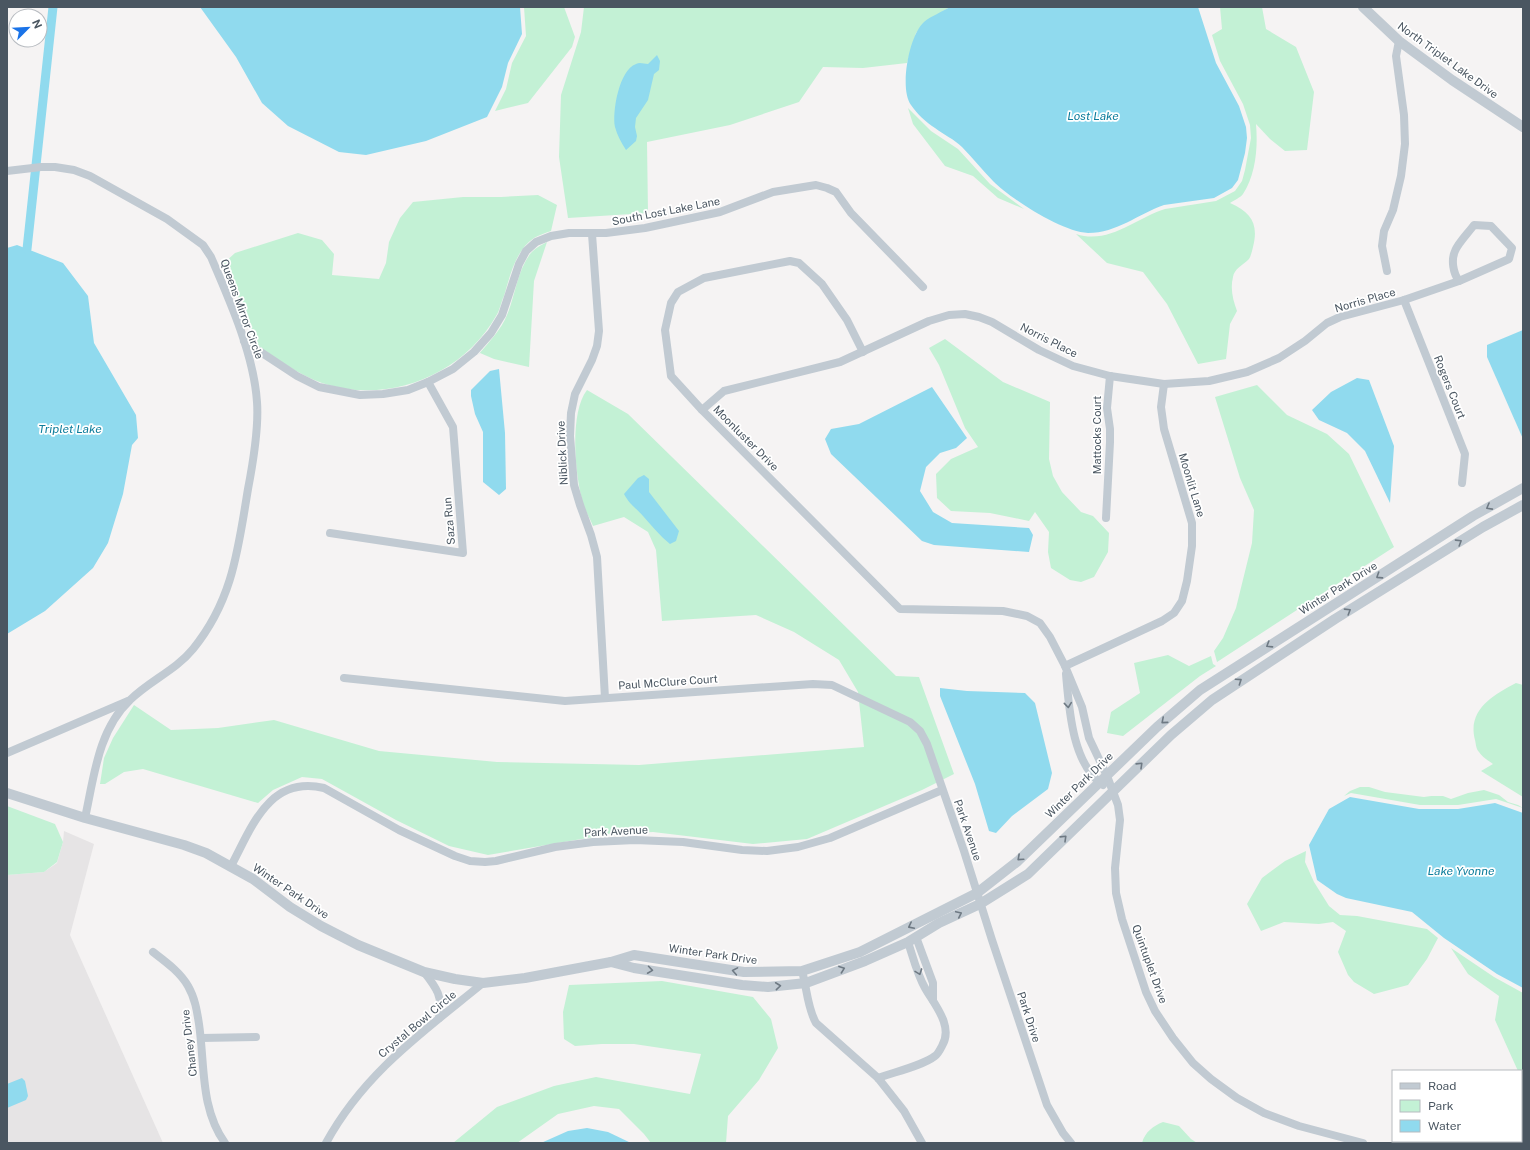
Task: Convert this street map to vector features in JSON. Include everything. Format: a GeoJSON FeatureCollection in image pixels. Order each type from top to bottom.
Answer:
{"type":"FeatureCollection","features":[{"type":"Feature","properties":{"kind":"street","name":"North Triplet Lake Drive"},"geometry":{"type":"LineString","coordinates":[[1362,7],[1399,41],[1452,80],[1523,127]]}},
{"type":"Feature","properties":{"kind":"street"},"geometry":{"type":"LineString","coordinates":[[1387,271],[1382,246],[1384,232],[1393,210],[1401,176],[1405,144],[1404,115],[1396,56],[1399,41]]}},
{"type":"Feature","properties":{"kind":"street","name":"Queens Mirror Circle"},"geometry":{"type":"LineString","coordinates":[[7,171],[41,167],[74,170],[90,176],[167,219],[203,244],[211,257],[244,341],[252,372],[257,403],[252,468],[233,574],[222,603],[210,626],[192,650],[167,672],[129,700],[7,753]]}},
{"type":"Feature","properties":{"kind":"street","name":"South Lost Lake Lane"},"geometry":{"type":"LineString","coordinates":[[244,341],[297,376],[319,387],[338,392],[360,395],[383,394],[408,390],[428,382],[453,369],[474,352],[491,333],[502,315],[519,264],[526,251],[536,242],[551,236],[569,233],[592,234],[645,228],[720,212],[773,192],[816,185],[836,192],[852,213],[923,287]]}},
{"type":"Feature","properties":{"kind":"street","name":"Norris Place"},"geometry":{"type":"LineString","coordinates":[[702,410],[724,390],[840,362],[929,321],[949,315],[965,314],[992,322],[1039,350],[1074,366],[1110,376],[1164,384],[1209,381],[1247,372],[1279,358],[1305,341],[1327,323],[1340,317],[1404,300],[1459,281],[1509,259],[1512,248],[1491,226],[1474,225],[1455,251],[1453,266],[1455,276],[1459,281]]}},
{"type":"Feature","properties":{"kind":"street","name":"Niblick Drive"},"geometry":{"type":"LineString","coordinates":[[592,234],[599,331],[592,360],[575,394],[571,412],[570,436],[574,484],[597,557],[605,698]]}},
{"type":"Feature","properties":{"kind":"street","name":"Moonluster Drive"},"geometry":{"type":"LineString","coordinates":[[863,352],[847,320],[822,284],[799,263],[790,261],[704,278],[678,292],[671,303],[665,330],[671,376],[702,410],[900,609],[1003,611],[1027,616],[1040,623],[1045,629],[1065,666],[1082,707],[1089,738],[1107,776]]}},
{"type":"Feature","properties":{"kind":"street","name":"Rogers Court"},"geometry":{"type":"LineString","coordinates":[[1404,300],[1466,454],[1462,483]]}},
{"type":"Feature","properties":{"kind":"street","name":"Mattocks Court"},"geometry":{"type":"LineString","coordinates":[[1106,518],[1110,442],[1107,408],[1110,376]]}},
{"type":"Feature","properties":{"kind":"street","name":"Saza Run"},"geometry":{"type":"LineString","coordinates":[[330,533],[463,553],[453,427],[428,382]]}},
{"type":"Feature","properties":{"kind":"street","name":"Moonlit Lane"},"geometry":{"type":"LineString","coordinates":[[1065,666],[1162,622],[1174,613],[1182,601],[1187,581],[1192,546],[1192,523],[1164,429],[1161,407],[1164,384]]}},
{"type":"Feature","properties":{"kind":"street","name":"Winter Park Drive"},"geometry":{"type":"LineString","coordinates":[[7,793],[86,818],[184,845],[206,853],[253,879],[290,907],[321,926],[358,945],[424,972],[455,979],[483,983],[525,978],[611,962],[634,955],[744,972],[802,971],[860,952],[977,893],[1018,861],[1158,727],[1200,690],[1468,519],[1523,488]]}},
{"type":"Feature","properties":{"kind":"street","name":"Winter Park Drive"},"geometry":{"type":"LineString","coordinates":[[611,962],[634,968],[742,985],[768,987],[806,983],[864,961],[912,939],[940,923],[980,904],[1028,874],[1171,735],[1212,700],[1332,621],[1476,531],[1523,505]]}},
{"type":"Feature","properties":{"kind":"street"},"geometry":{"type":"LineString","coordinates":[[1468,519],[1476,531]]}},
{"type":"Feature","properties":{"kind":"street"},"geometry":{"type":"LineString","coordinates":[[1325,611],[1332,621]]}},
{"type":"Feature","properties":{"kind":"street","name":"Moonluster Drive"},"geometry":{"type":"LineString","coordinates":[[1065,666],[1069,709],[1075,740],[1089,773],[1099,783]]}},
{"type":"Feature","properties":{"kind":"street","name":"Paul McClure Court"},"geometry":{"type":"LineString","coordinates":[[344,678],[566,701],[813,684],[832,685],[910,722],[920,731],[927,744],[942,790]]}},
{"type":"Feature","properties":{"kind":"street","name":"Queens Mirror Circle"},"geometry":{"type":"LineString","coordinates":[[86,818],[98,757],[104,737],[115,718],[129,700]]}},
{"type":"Feature","properties":{"kind":"street"},"geometry":{"type":"LineString","coordinates":[[1075,740],[1089,738]]}},
{"type":"Feature","properties":{"kind":"street","name":"Quintuplet Drive"},"geometry":{"type":"LineString","coordinates":[[1107,776],[1118,805],[1120,820],[1115,868],[1116,893],[1122,919],[1146,992],[1155,1011],[1173,1038],[1193,1063],[1211,1079],[1237,1098],[1264,1113],[1299,1126],[1363,1143]]}},
{"type":"Feature","properties":{"kind":"street"},"geometry":{"type":"LineString","coordinates":[[1099,783],[1112,792]]}},
{"type":"Feature","properties":{"kind":"street","name":"Park Avenue"},"geometry":{"type":"LineString","coordinates":[[231,866],[259,815],[268,803],[279,793],[295,786],[310,785],[324,788],[399,830],[454,856],[470,861],[485,862],[496,861],[555,847],[593,842],[635,840],[684,842],[742,850],[767,851],[798,847],[830,838],[942,790],[964,851],[977,893]]}},
{"type":"Feature","properties":{"kind":"street","name":"Park Drive"},"geometry":{"type":"LineString","coordinates":[[977,893],[1046,1105],[1071,1143]]}},
{"type":"Feature","properties":{"kind":"street"},"geometry":{"type":"LineString","coordinates":[[878,1078],[928,1061],[937,1055],[945,1042],[945,1031],[942,1019],[925,987],[912,939]]}},
{"type":"Feature","properties":{"kind":"street","name":"Chaney Drive"},"geometry":{"type":"LineString","coordinates":[[153,952],[177,972],[188,986],[197,1006],[201,1038],[204,1088],[210,1112],[225,1143]]}},
{"type":"Feature","properties":{"kind":"street"},"geometry":{"type":"LineString","coordinates":[[802,971],[806,983],[810,1012],[816,1024],[878,1078],[904,1111],[922,1143]]}},
{"type":"Feature","properties":{"kind":"street"},"geometry":{"type":"LineString","coordinates":[[424,972],[435,986],[440,998],[442,1009],[439,1018]]}},
{"type":"Feature","properties":{"kind":"street","name":"Crystal Bowl Circle"},"geometry":{"type":"LineString","coordinates":[[326,1143],[358,1094],[380,1069],[405,1046],[483,983]]}},
{"type":"Feature","properties":{"kind":"street"},"geometry":{"type":"LineString","coordinates":[[201,1038],[256,1037]]}},
{"type":"Feature","properties":{"kind":"shaded area"},"geometry":{"type":"Polygon","coordinates":[[[64,831],[94,844],[70,935],[163,1143],[7,1143],[7,875],[44,872],[57,863],[63,842],[64,831]]]}},
{"type":"Feature","properties":{"kind":"green space"},"geometry":{"type":"Polygon","coordinates":[[[524,7],[564,7],[575,37],[572,47],[528,103],[495,111],[506,89],[512,63],[526,36],[524,7]]]}},
{"type":"Feature","properties":{"kind":"green space"},"geometry":{"type":"Polygon","coordinates":[[[584,7],[950,7],[924,23],[916,33],[907,63],[863,68],[823,67],[799,102],[730,125],[647,142],[648,213],[568,218],[559,157],[561,95],[581,32],[584,7]]]}},
{"type":"Feature","properties":{"kind":"green space"},"geometry":{"type":"Polygon","coordinates":[[[1220,7],[1262,7],[1266,29],[1296,47],[1314,92],[1307,150],[1285,151],[1270,139],[1256,124],[1257,142],[1251,178],[1243,194],[1230,203],[1243,210],[1252,220],[1255,239],[1250,258],[1237,269],[1233,277],[1232,294],[1237,311],[1230,324],[1226,359],[1198,364],[1167,304],[1143,272],[1107,263],[1076,234],[1100,236],[1122,229],[1165,209],[1216,201],[1235,191],[1242,181],[1251,138],[1250,125],[1243,104],[1220,61],[1212,35],[1222,29],[1220,7]]]}},
{"type":"Feature","properties":{"kind":"green space"},"geometry":{"type":"Polygon","coordinates":[[[908,108],[931,131],[958,149],[990,184],[1024,209],[998,198],[973,176],[945,166],[913,124],[908,108]]]}},
{"type":"Feature","properties":{"kind":"green space"},"geometry":{"type":"Polygon","coordinates":[[[538,195],[557,205],[551,231],[534,238],[522,250],[514,264],[497,314],[481,337],[464,355],[443,369],[421,380],[397,387],[372,390],[347,389],[322,383],[295,371],[254,343],[252,331],[224,263],[235,253],[298,233],[322,240],[334,254],[332,275],[379,279],[386,263],[389,242],[400,218],[413,202],[463,197],[538,195]]]}},
{"type":"Feature","properties":{"kind":"green space"},"geometry":{"type":"Polygon","coordinates":[[[547,242],[534,281],[529,367],[494,359],[480,353],[478,355],[501,326],[510,308],[522,268],[530,254],[547,242]]]}},
{"type":"Feature","properties":{"kind":"green space"},"geometry":{"type":"Polygon","coordinates":[[[945,339],[1003,382],[1050,402],[1049,459],[1053,476],[1062,492],[1081,512],[1093,516],[1109,533],[1108,552],[1094,577],[1081,582],[1070,580],[1051,568],[1048,552],[1049,532],[1035,512],[1029,521],[990,513],[951,511],[937,498],[936,474],[951,459],[978,447],[965,428],[939,365],[929,348],[945,339]]]}},
{"type":"Feature","properties":{"kind":"green space"},"geometry":{"type":"Polygon","coordinates":[[[1257,385],[1287,415],[1327,434],[1349,454],[1394,547],[1217,662],[1214,651],[1223,638],[1236,608],[1252,543],[1254,510],[1240,478],[1215,397],[1257,385]]]}},
{"type":"Feature","properties":{"kind":"green space"},"geometry":{"type":"Polygon","coordinates":[[[587,390],[628,414],[896,676],[919,677],[954,774],[922,790],[807,839],[753,844],[653,832],[611,834],[488,855],[449,846],[396,820],[322,779],[302,777],[273,790],[258,803],[143,769],[124,772],[105,784],[100,784],[104,758],[113,738],[134,705],[171,730],[218,728],[274,720],[379,751],[497,762],[639,765],[864,747],[858,692],[839,660],[794,632],[756,615],[662,621],[656,550],[648,532],[624,517],[593,526],[584,506],[580,492],[575,445],[581,400],[587,390]]]}},
{"type":"Feature","properties":{"kind":"green space"},"geometry":{"type":"Polygon","coordinates":[[[1168,655],[1189,666],[1211,656],[1213,664],[1216,666],[1200,676],[1123,736],[1107,733],[1111,712],[1140,693],[1134,663],[1168,655]]]}},
{"type":"Feature","properties":{"kind":"green space"},"geometry":{"type":"Polygon","coordinates":[[[1516,683],[1523,685],[1523,797],[1481,771],[1493,764],[1478,751],[1474,729],[1478,712],[1484,705],[1491,698],[1516,683]]]}},
{"type":"Feature","properties":{"kind":"green space"},"geometry":{"type":"Polygon","coordinates":[[[1360,787],[1369,787],[1385,792],[1424,797],[1443,796],[1451,799],[1468,793],[1484,790],[1499,795],[1508,802],[1523,808],[1496,799],[1458,805],[1420,805],[1351,793],[1344,796],[1350,791],[1360,787]]]}},
{"type":"Feature","properties":{"kind":"green space"},"geometry":{"type":"Polygon","coordinates":[[[7,806],[55,824],[63,842],[57,862],[44,872],[7,875],[7,806]]]}},
{"type":"Feature","properties":{"kind":"green space"},"geometry":{"type":"Polygon","coordinates":[[[1306,851],[1305,862],[1314,882],[1329,906],[1340,915],[1357,916],[1427,929],[1438,938],[1427,959],[1408,985],[1374,994],[1354,982],[1348,975],[1338,952],[1346,931],[1333,922],[1319,924],[1284,922],[1261,931],[1247,904],[1262,878],[1285,861],[1306,851]]]}},
{"type":"Feature","properties":{"kind":"green space"},"geometry":{"type":"Polygon","coordinates":[[[1451,948],[1494,977],[1523,993],[1523,1078],[1522,1070],[1518,1070],[1495,1020],[1499,996],[1468,974],[1451,948]]]}},
{"type":"Feature","properties":{"kind":"green space"},"geometry":{"type":"Polygon","coordinates":[[[662,981],[753,997],[771,1019],[778,1048],[759,1080],[728,1116],[726,1143],[651,1143],[619,1109],[594,1106],[558,1114],[517,1143],[453,1143],[497,1107],[554,1086],[596,1077],[690,1094],[701,1054],[634,1044],[575,1046],[564,1039],[563,1012],[569,985],[662,981]]]}},
{"type":"Feature","properties":{"kind":"green space"},"geometry":{"type":"Polygon","coordinates":[[[1163,1122],[1179,1126],[1191,1139],[1197,1143],[1142,1143],[1150,1130],[1163,1122]]]}},
{"type":"Feature","properties":{"kind":"water"},"geometry":{"type":"Polygon","coordinates":[[[200,7],[520,7],[522,34],[508,63],[502,87],[487,117],[426,141],[366,155],[339,152],[288,126],[262,103],[236,57],[200,7]]]}},
{"type":"Feature","properties":{"kind":"water","name":"Lost Lake"},"geometry":{"type":"Polygon","coordinates":[[[950,7],[1198,7],[1216,63],[1239,106],[1246,127],[1247,138],[1245,153],[1238,180],[1232,188],[1214,198],[1164,205],[1118,227],[1099,232],[1088,233],[1065,227],[1051,221],[1024,205],[1012,197],[989,177],[959,144],[919,115],[907,97],[907,62],[914,38],[924,22],[950,7]]]}},
{"type":"Feature","properties":{"kind":"water"},"geometry":{"type":"Polygon","coordinates":[[[657,55],[660,61],[659,70],[654,74],[648,100],[636,118],[636,141],[626,150],[617,133],[614,120],[618,92],[625,74],[630,68],[638,63],[648,64],[657,55]]]}},
{"type":"Feature","properties":{"kind":"water","name":"Triplet Lake"},"geometry":{"type":"Polygon","coordinates":[[[17,245],[63,263],[88,296],[94,343],[136,415],[138,438],[132,445],[123,494],[108,543],[93,568],[45,611],[7,634],[7,248],[17,245]]]}},
{"type":"Feature","properties":{"kind":"water"},"geometry":{"type":"Polygon","coordinates":[[[1523,330],[1523,439],[1487,357],[1487,345],[1523,330]]]}},
{"type":"Feature","properties":{"kind":"water"},"geometry":{"type":"Polygon","coordinates":[[[499,369],[505,433],[506,489],[499,495],[483,482],[483,432],[475,414],[471,390],[490,371],[499,369]]]}},
{"type":"Feature","properties":{"kind":"water"},"geometry":{"type":"Polygon","coordinates":[[[1357,378],[1369,380],[1394,446],[1390,503],[1365,451],[1347,433],[1319,420],[1312,410],[1331,392],[1357,378]]]}},
{"type":"Feature","properties":{"kind":"water"},"geometry":{"type":"Polygon","coordinates":[[[932,387],[967,438],[956,448],[940,453],[926,467],[920,491],[933,512],[952,523],[1029,528],[1033,535],[1029,552],[934,545],[922,541],[831,454],[825,439],[831,429],[859,424],[932,387]]]}},
{"type":"Feature","properties":{"kind":"water"},"geometry":{"type":"Polygon","coordinates":[[[644,475],[649,479],[649,492],[679,531],[676,541],[670,544],[630,503],[624,494],[638,478],[644,475]]]}},
{"type":"Feature","properties":{"kind":"water"},"geometry":{"type":"Polygon","coordinates":[[[940,688],[967,691],[1025,693],[1035,703],[1052,773],[1048,789],[1012,816],[996,833],[989,831],[975,784],[940,696],[940,688]]]}},
{"type":"Feature","properties":{"kind":"water","name":"Lake Yvonne"},"geometry":{"type":"Polygon","coordinates":[[[1350,797],[1419,809],[1458,809],[1495,803],[1523,813],[1523,988],[1497,974],[1444,938],[1412,912],[1346,898],[1337,894],[1317,880],[1309,845],[1329,809],[1350,797]]]}},
{"type":"Feature","properties":{"kind":"water"},"geometry":{"type":"Polygon","coordinates":[[[22,1078],[25,1081],[28,1096],[26,1100],[7,1108],[7,1084],[22,1078]]]}},
{"type":"Feature","properties":{"kind":"water"},"geometry":{"type":"Polygon","coordinates":[[[587,1128],[608,1132],[631,1143],[541,1143],[568,1131],[587,1128]]]}},
{"type":"Feature","properties":{"kind":"waterway"},"geometry":{"type":"LineString","coordinates":[[27,249],[53,7]]}}]}
